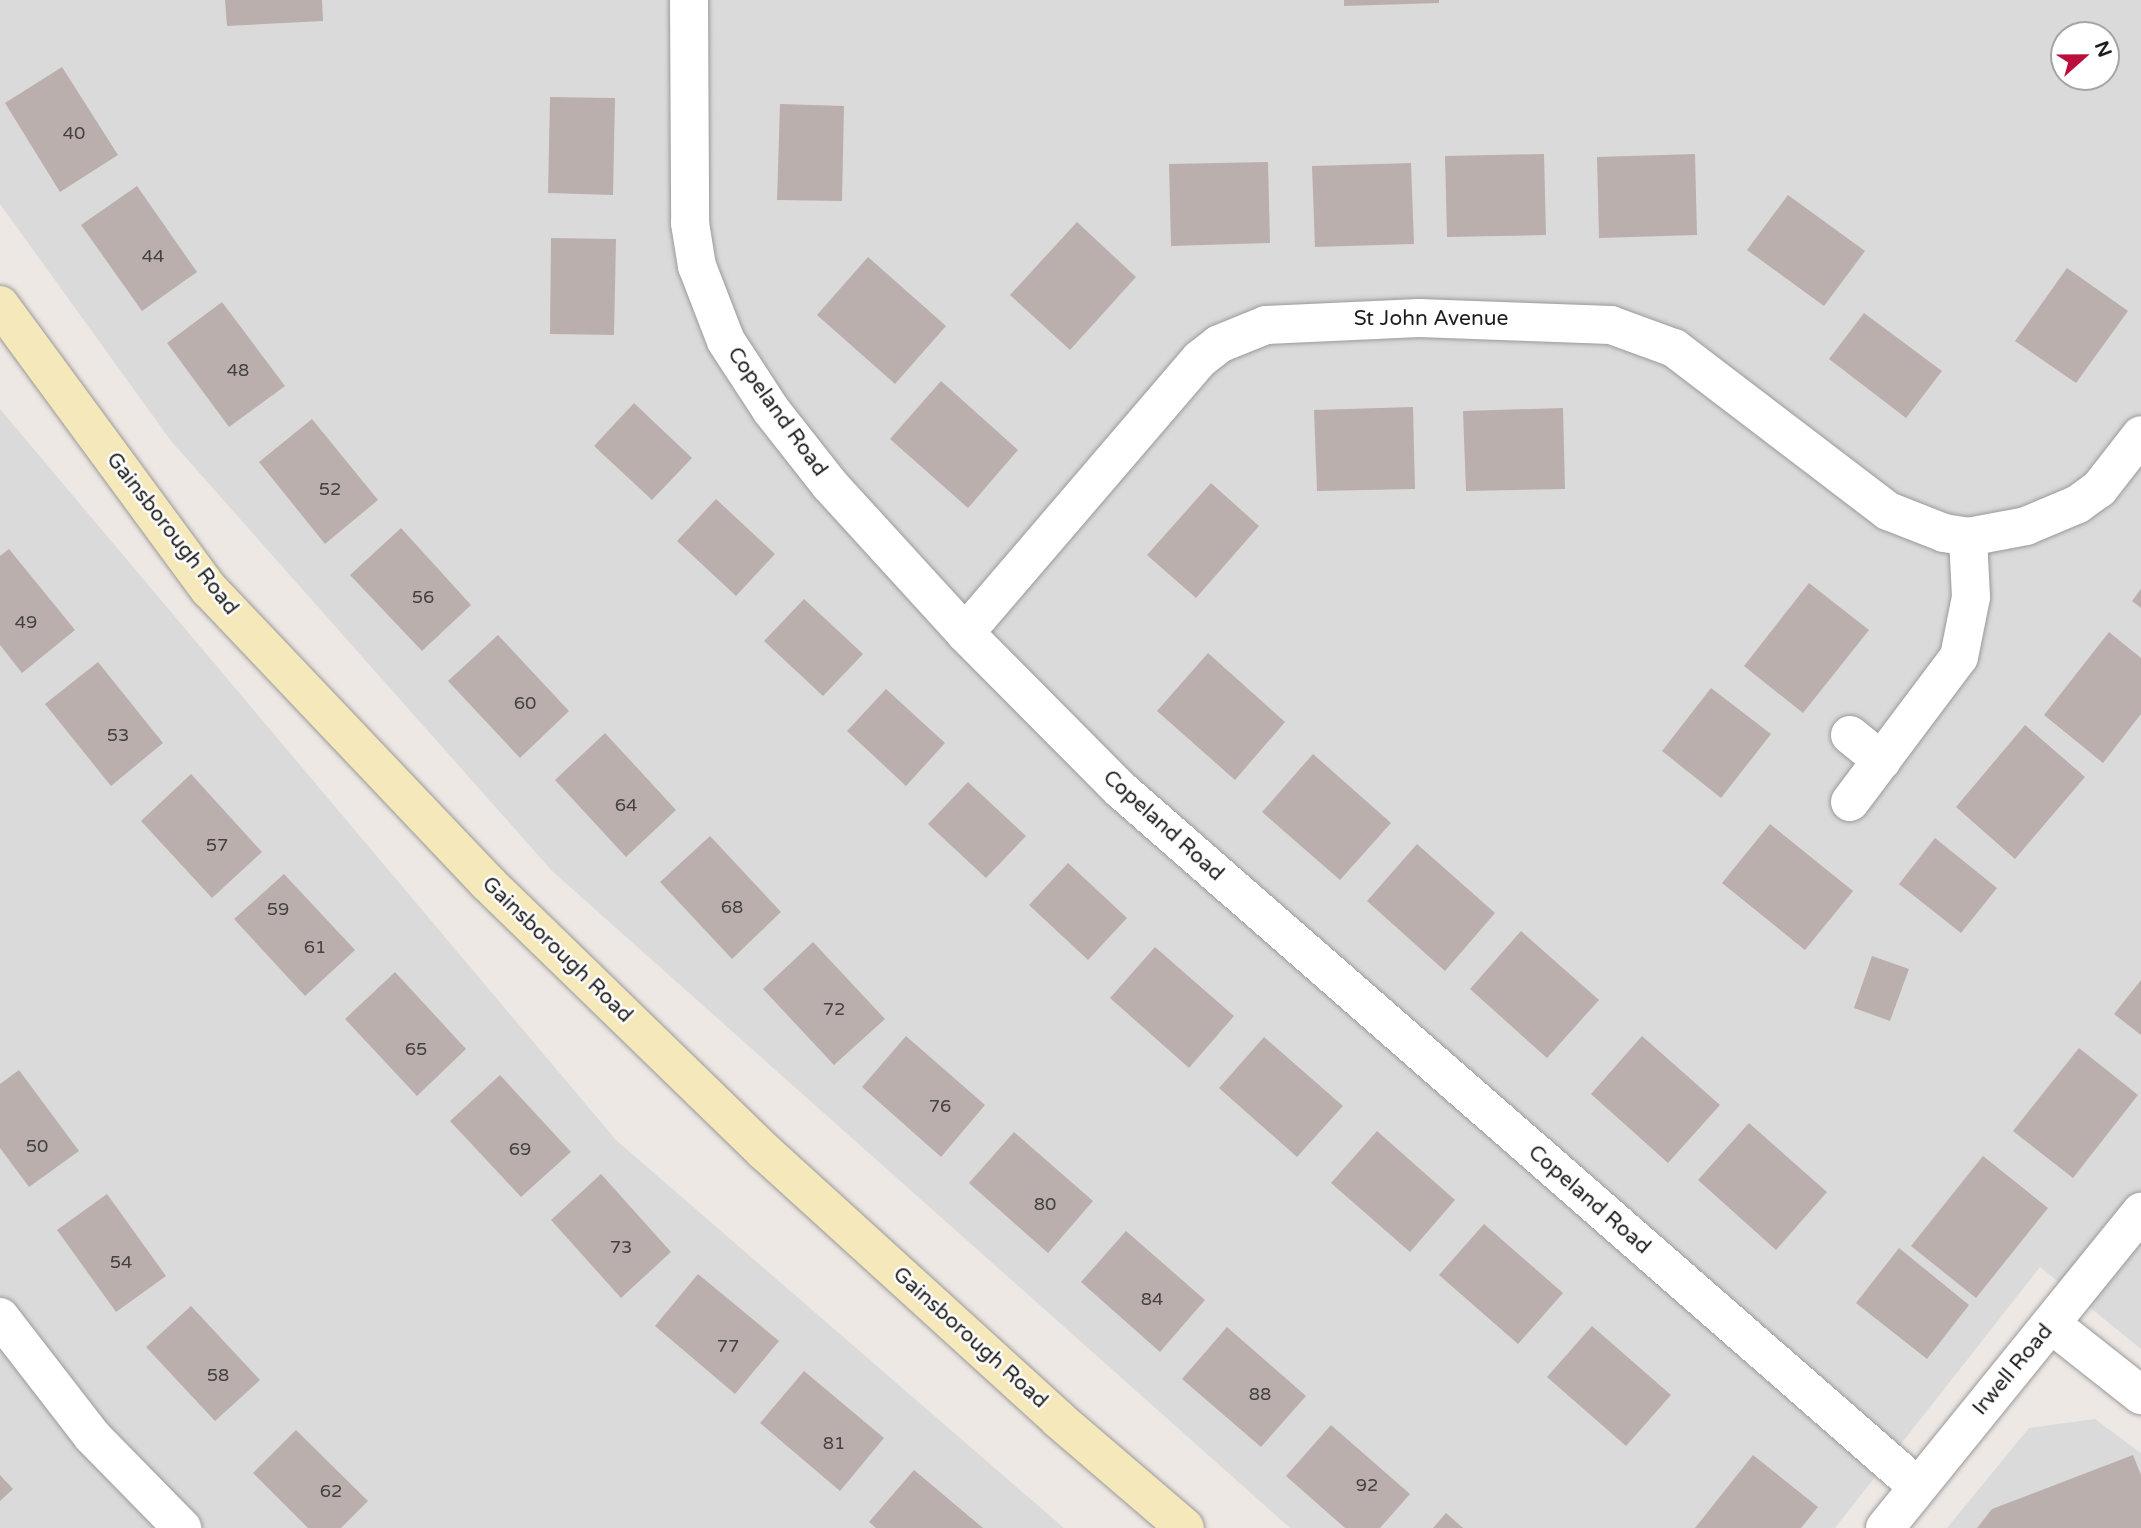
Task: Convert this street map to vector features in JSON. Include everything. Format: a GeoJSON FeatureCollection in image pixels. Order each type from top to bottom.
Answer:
{"type":"FeatureCollection","features":[{"type":"Feature","properties":{"kind":"street","name":"Copeland Road"},"geometry":{"type":"LineString","coordinates":[[689,0],[690,223],[709,304],[726,341],[771,410],[830,485],[965,633],[1121,790],[1917,1486]]}},
{"type":"Feature","properties":{"kind":"street","name":"Gainsborough Road"},"geometry":{"type":"LineString","coordinates":[[0,305],[209,589],[487,882],[765,1152],[1058,1419],[1185,1528]]}},
{"type":"Feature","properties":{"kind":"street","name":"St John Avenue"},"geometry":{"type":"LineString","coordinates":[[965,633],[1200,359],[1242,332],[1296,320],[1572,320],[1644,335],[1703,369],[1888,511],[1944,533],[1968,537],[2026,526],[2078,504],[2099,489],[2141,435]]}},
{"type":"Feature","properties":{"kind":"street"},"geometry":{"type":"LineString","coordinates":[[1850,802],[1959,657],[1971,597],[1968,537]]}},
{"type":"Feature","properties":{"kind":"street"},"geometry":{"type":"LineString","coordinates":[[1850,736],[1882,761]]}},
{"type":"Feature","properties":{"kind":"street","name":"Irwell Road"},"geometry":{"type":"LineString","coordinates":[[1885,1528],[2141,1212]]}},
{"type":"Feature","properties":{"kind":"street"},"geometry":{"type":"LineString","coordinates":[[0,1317],[92,1436],[182,1528]]}},
{"type":"Feature","properties":{"kind":"street"},"geometry":{"type":"LineString","coordinates":[[2051,1324],[2141,1395]]}},
{"type":"Feature","properties":{"kind":"shaded area"},"geometry":{"type":"Polygon","coordinates":[[[0,0],[2141,0],[2141,1349],[2040,1267],[1835,1528],[1290,1528],[552,871],[171,441],[0,204],[0,0]]]}},
{"type":"Feature","properties":{"kind":"shaded area"},"geometry":{"type":"Polygon","coordinates":[[[0,409],[616,1140],[1064,1528],[0,1528],[0,409]]]}},
{"type":"Feature","properties":{"kind":"shaded area"},"geometry":{"type":"Polygon","coordinates":[[[2095,1419],[2141,1453],[2141,1528],[1947,1528],[2029,1428],[2095,1419]]]}},
{"type":"Feature","properties":{"kind":"building"},"geometry":{"type":"Polygon","coordinates":[[[225,0],[322,0],[323,21],[227,26],[225,0]]]}},
{"type":"Feature","properties":{"kind":"building"},"geometry":{"type":"Polygon","coordinates":[[[1344,0],[1439,0],[1439,3],[1344,6],[1344,0]]]}},
{"type":"Feature","properties":{"kind":"building"},"geometry":{"type":"Polygon","coordinates":[[[62,67],[118,155],[60,192],[5,103],[62,67]]]}},
{"type":"Feature","properties":{"kind":"building"},"geometry":{"type":"Polygon","coordinates":[[[550,97],[615,98],[613,195],[548,193],[550,97]]]}},
{"type":"Feature","properties":{"kind":"building"},"geometry":{"type":"Polygon","coordinates":[[[780,104],[844,106],[842,201],[777,200],[780,104]]]}},
{"type":"Feature","properties":{"kind":"building"},"geometry":{"type":"Polygon","coordinates":[[[1544,154],[1546,235],[1447,237],[1445,156],[1544,154]]]}},
{"type":"Feature","properties":{"kind":"building"},"geometry":{"type":"Polygon","coordinates":[[[1695,154],[1697,235],[1599,238],[1597,157],[1695,154]]]}},
{"type":"Feature","properties":{"kind":"building"},"geometry":{"type":"Polygon","coordinates":[[[1268,162],[1270,243],[1171,246],[1169,164],[1268,162]]]}},
{"type":"Feature","properties":{"kind":"building"},"geometry":{"type":"Polygon","coordinates":[[[1411,163],[1414,244],[1315,247],[1312,166],[1411,163]]]}},
{"type":"Feature","properties":{"kind":"building"},"geometry":{"type":"Polygon","coordinates":[[[137,186],[197,272],[142,311],[81,225],[137,186]]]}},
{"type":"Feature","properties":{"kind":"building"},"geometry":{"type":"Polygon","coordinates":[[[1788,195],[1865,251],[1824,306],[1747,250],[1788,195]]]}},
{"type":"Feature","properties":{"kind":"building"},"geometry":{"type":"Polygon","coordinates":[[[1077,222],[1136,277],[1070,350],[1010,295],[1077,222]]]}},
{"type":"Feature","properties":{"kind":"building"},"geometry":{"type":"Polygon","coordinates":[[[551,238],[616,239],[614,335],[550,334],[551,238]]]}},
{"type":"Feature","properties":{"kind":"building"},"geometry":{"type":"Polygon","coordinates":[[[868,257],[946,326],[895,384],[817,315],[868,257]]]}},
{"type":"Feature","properties":{"kind":"building"},"geometry":{"type":"Polygon","coordinates":[[[2067,268],[2128,311],[2076,383],[2015,341],[2067,268]]]}},
{"type":"Feature","properties":{"kind":"building"},"geometry":{"type":"Polygon","coordinates":[[[222,302],[285,386],[229,427],[167,343],[222,302]]]}},
{"type":"Feature","properties":{"kind":"building"},"geometry":{"type":"Polygon","coordinates":[[[1864,313],[1942,371],[1906,418],[1829,359],[1864,313]]]}},
{"type":"Feature","properties":{"kind":"building"},"geometry":{"type":"Polygon","coordinates":[[[941,381],[1018,450],[968,508],[890,439],[941,381]]]}},
{"type":"Feature","properties":{"kind":"building"},"geometry":{"type":"Polygon","coordinates":[[[634,403],[692,458],[652,500],[594,446],[634,403]]]}},
{"type":"Feature","properties":{"kind":"building"},"geometry":{"type":"Polygon","coordinates":[[[1413,407],[1415,489],[1317,491],[1314,410],[1413,407]]]}},
{"type":"Feature","properties":{"kind":"building"},"geometry":{"type":"Polygon","coordinates":[[[1563,408],[1565,489],[1466,491],[1463,411],[1563,408]]]}},
{"type":"Feature","properties":{"kind":"building"},"geometry":{"type":"Polygon","coordinates":[[[312,419],[378,500],[325,544],[259,462],[312,419]]]}},
{"type":"Feature","properties":{"kind":"building"},"geometry":{"type":"Polygon","coordinates":[[[1211,483],[1259,526],[1196,598],[1147,555],[1211,483]]]}},
{"type":"Feature","properties":{"kind":"building"},"geometry":{"type":"Polygon","coordinates":[[[716,499],[775,554],[736,596],[677,541],[716,499]]]}},
{"type":"Feature","properties":{"kind":"building"},"geometry":{"type":"Polygon","coordinates":[[[401,528],[471,605],[422,651],[350,575],[401,528]]]}},
{"type":"Feature","properties":{"kind":"building"},"geometry":{"type":"Polygon","coordinates":[[[9,549],[75,630],[22,673],[0,645],[0,556],[9,549]]]}},
{"type":"Feature","properties":{"kind":"building"},"geometry":{"type":"Polygon","coordinates":[[[1809,583],[1869,630],[1803,713],[1744,666],[1809,583]]]}},
{"type":"Feature","properties":{"kind":"building"},"geometry":{"type":"Polygon","coordinates":[[[2141,589],[2141,608],[2132,601],[2141,589]]]}},
{"type":"Feature","properties":{"kind":"building"},"geometry":{"type":"Polygon","coordinates":[[[804,599],[863,654],[823,696],[764,641],[804,599]]]}},
{"type":"Feature","properties":{"kind":"building"},"geometry":{"type":"Polygon","coordinates":[[[2109,632],[2141,658],[2141,714],[2103,763],[2044,715],[2109,632]]]}},
{"type":"Feature","properties":{"kind":"building"},"geometry":{"type":"Polygon","coordinates":[[[498,635],[569,711],[520,758],[448,681],[498,635]]]}},
{"type":"Feature","properties":{"kind":"building"},"geometry":{"type":"Polygon","coordinates":[[[1208,653],[1285,722],[1235,780],[1157,711],[1208,653]]]}},
{"type":"Feature","properties":{"kind":"building"},"geometry":{"type":"Polygon","coordinates":[[[98,662],[163,743],[111,786],[45,704],[98,662]]]}},
{"type":"Feature","properties":{"kind":"building"},"geometry":{"type":"Polygon","coordinates":[[[1711,688],[1771,734],[1721,798],[1662,751],[1711,688]]]}},
{"type":"Feature","properties":{"kind":"building"},"geometry":{"type":"Polygon","coordinates":[[[886,689],[945,743],[906,786],[847,731],[886,689]]]}},
{"type":"Feature","properties":{"kind":"building"},"geometry":{"type":"Polygon","coordinates":[[[2025,725],[2085,777],[2015,859],[1956,807],[2025,725]]]}},
{"type":"Feature","properties":{"kind":"building"},"geometry":{"type":"Polygon","coordinates":[[[605,733],[676,810],[626,857],[555,780],[605,733]]]}},
{"type":"Feature","properties":{"kind":"building"},"geometry":{"type":"Polygon","coordinates":[[[1313,754],[1391,823],[1340,880],[1262,812],[1313,754]]]}},
{"type":"Feature","properties":{"kind":"building"},"geometry":{"type":"Polygon","coordinates":[[[191,774],[262,852],[212,898],[141,821],[191,774]]]}},
{"type":"Feature","properties":{"kind":"building"},"geometry":{"type":"Polygon","coordinates":[[[968,782],[1026,836],[986,878],[928,824],[968,782]]]}},
{"type":"Feature","properties":{"kind":"building"},"geometry":{"type":"Polygon","coordinates":[[[1770,824],[1853,891],[1805,950],[1722,883],[1770,824]]]}},
{"type":"Feature","properties":{"kind":"building"},"geometry":{"type":"Polygon","coordinates":[[[710,836],[781,912],[732,959],[660,882],[710,836]]]}},
{"type":"Feature","properties":{"kind":"building"},"geometry":{"type":"Polygon","coordinates":[[[1935,838],[1997,888],[1961,933],[1899,884],[1935,838]]]}},
{"type":"Feature","properties":{"kind":"building"},"geometry":{"type":"Polygon","coordinates":[[[1417,844],[1495,913],[1445,971],[1367,901],[1417,844]]]}},
{"type":"Feature","properties":{"kind":"building"},"geometry":{"type":"Polygon","coordinates":[[[1068,863],[1127,918],[1088,960],[1029,905],[1068,863]]]}},
{"type":"Feature","properties":{"kind":"building"},"geometry":{"type":"Polygon","coordinates":[[[284,874],[355,950],[305,996],[234,919],[284,874]]]}},
{"type":"Feature","properties":{"kind":"building"},"geometry":{"type":"Polygon","coordinates":[[[1521,931],[1599,1000],[1547,1058],[1470,989],[1521,931]]]}},
{"type":"Feature","properties":{"kind":"building"},"geometry":{"type":"Polygon","coordinates":[[[813,942],[885,1019],[834,1065],[763,989],[813,942]]]}},
{"type":"Feature","properties":{"kind":"building"},"geometry":{"type":"Polygon","coordinates":[[[1155,947],[1234,1016],[1189,1068],[1110,998],[1155,947]]]}},
{"type":"Feature","properties":{"kind":"building"},"geometry":{"type":"Polygon","coordinates":[[[1872,956],[1909,969],[1890,1021],[1854,1008],[1872,956]]]}},
{"type":"Feature","properties":{"kind":"building"},"geometry":{"type":"Polygon","coordinates":[[[395,972],[466,1049],[417,1096],[345,1019],[395,972]]]}},
{"type":"Feature","properties":{"kind":"building"},"geometry":{"type":"Polygon","coordinates":[[[2141,980],[2141,1035],[2114,1014],[2141,980]]]}},
{"type":"Feature","properties":{"kind":"building"},"geometry":{"type":"Polygon","coordinates":[[[906,1036],[985,1105],[941,1157],[862,1087],[906,1036]]]}},
{"type":"Feature","properties":{"kind":"building"},"geometry":{"type":"Polygon","coordinates":[[[1642,1036],[1720,1105],[1668,1163],[1591,1094],[1642,1036]]]}},
{"type":"Feature","properties":{"kind":"building"},"geometry":{"type":"Polygon","coordinates":[[[1264,1037],[1343,1106],[1297,1157],[1219,1088],[1264,1037]]]}},
{"type":"Feature","properties":{"kind":"building"},"geometry":{"type":"Polygon","coordinates":[[[2079,1048],[2138,1095],[2073,1178],[2013,1131],[2079,1048]]]}},
{"type":"Feature","properties":{"kind":"building"},"geometry":{"type":"Polygon","coordinates":[[[19,1070],[79,1151],[29,1187],[0,1148],[0,1084],[19,1070]]]}},
{"type":"Feature","properties":{"kind":"building"},"geometry":{"type":"Polygon","coordinates":[[[500,1075],[571,1152],[521,1197],[450,1121],[500,1075]]]}},
{"type":"Feature","properties":{"kind":"building"},"geometry":{"type":"Polygon","coordinates":[[[1749,1123],[1827,1192],[1776,1250],[1698,1180],[1749,1123]]]}},
{"type":"Feature","properties":{"kind":"building"},"geometry":{"type":"Polygon","coordinates":[[[1377,1131],[1455,1200],[1410,1252],[1331,1183],[1377,1131]]]}},
{"type":"Feature","properties":{"kind":"building"},"geometry":{"type":"Polygon","coordinates":[[[1014,1132],[1093,1201],[1048,1253],[969,1183],[1014,1132]]]}},
{"type":"Feature","properties":{"kind":"building"},"geometry":{"type":"Polygon","coordinates":[[[1983,1156],[2048,1208],[1976,1298],[1911,1246],[1983,1156]]]}},
{"type":"Feature","properties":{"kind":"building"},"geometry":{"type":"Polygon","coordinates":[[[601,1174],[671,1252],[621,1298],[551,1220],[601,1174]]]}},
{"type":"Feature","properties":{"kind":"building"},"geometry":{"type":"Polygon","coordinates":[[[107,1194],[166,1276],[116,1312],[57,1230],[107,1194]]]}},
{"type":"Feature","properties":{"kind":"building"},"geometry":{"type":"Polygon","coordinates":[[[1484,1224],[1563,1293],[1518,1344],[1439,1275],[1484,1224]]]}},
{"type":"Feature","properties":{"kind":"building"},"geometry":{"type":"Polygon","coordinates":[[[1126,1231],[1205,1300],[1160,1352],[1081,1282],[1126,1231]]]}},
{"type":"Feature","properties":{"kind":"building"},"geometry":{"type":"Polygon","coordinates":[[[1899,1248],[1969,1305],[1927,1359],[1856,1303],[1899,1248]]]}},
{"type":"Feature","properties":{"kind":"building"},"geometry":{"type":"Polygon","coordinates":[[[698,1274],[779,1341],[735,1394],[655,1326],[698,1274]]]}},
{"type":"Feature","properties":{"kind":"building"},"geometry":{"type":"Polygon","coordinates":[[[191,1306],[260,1380],[215,1421],[146,1347],[191,1306]]]}},
{"type":"Feature","properties":{"kind":"building"},"geometry":{"type":"Polygon","coordinates":[[[1592,1326],[1671,1395],[1626,1446],[1547,1377],[1592,1326]]]}},
{"type":"Feature","properties":{"kind":"building"},"geometry":{"type":"Polygon","coordinates":[[[1227,1327],[1306,1396],[1261,1447],[1182,1379],[1227,1327]]]}},
{"type":"Feature","properties":{"kind":"building"},"geometry":{"type":"Polygon","coordinates":[[[804,1371],[884,1438],[840,1491],[760,1423],[804,1371]]]}},
{"type":"Feature","properties":{"kind":"building"},"geometry":{"type":"Polygon","coordinates":[[[1331,1425],[1410,1494],[1380,1528],[1345,1528],[1286,1476],[1331,1425]]]}},
{"type":"Feature","properties":{"kind":"building"},"geometry":{"type":"Polygon","coordinates":[[[296,1430],[368,1501],[341,1528],[308,1528],[253,1473],[296,1430]]]}},
{"type":"Feature","properties":{"kind":"building"},"geometry":{"type":"Polygon","coordinates":[[[1753,1455],[1818,1507],[1801,1528],[1695,1528],[1753,1455]]]}},
{"type":"Feature","properties":{"kind":"building"},"geometry":{"type":"Polygon","coordinates":[[[2133,1455],[2141,1475],[2141,1528],[1977,1528],[1992,1509],[2133,1455]]]}},
{"type":"Feature","properties":{"kind":"building"},"geometry":{"type":"Polygon","coordinates":[[[914,1470],[983,1528],[876,1528],[869,1522],[914,1470]]]}},
{"type":"Feature","properties":{"kind":"building"},"geometry":{"type":"Polygon","coordinates":[[[0,1475],[13,1489],[0,1501],[0,1475]]]}},
{"type":"Feature","properties":{"kind":"building"},"geometry":{"type":"Polygon","coordinates":[[[1446,1513],[1463,1528],[1433,1528],[1446,1513]]]}}]}
